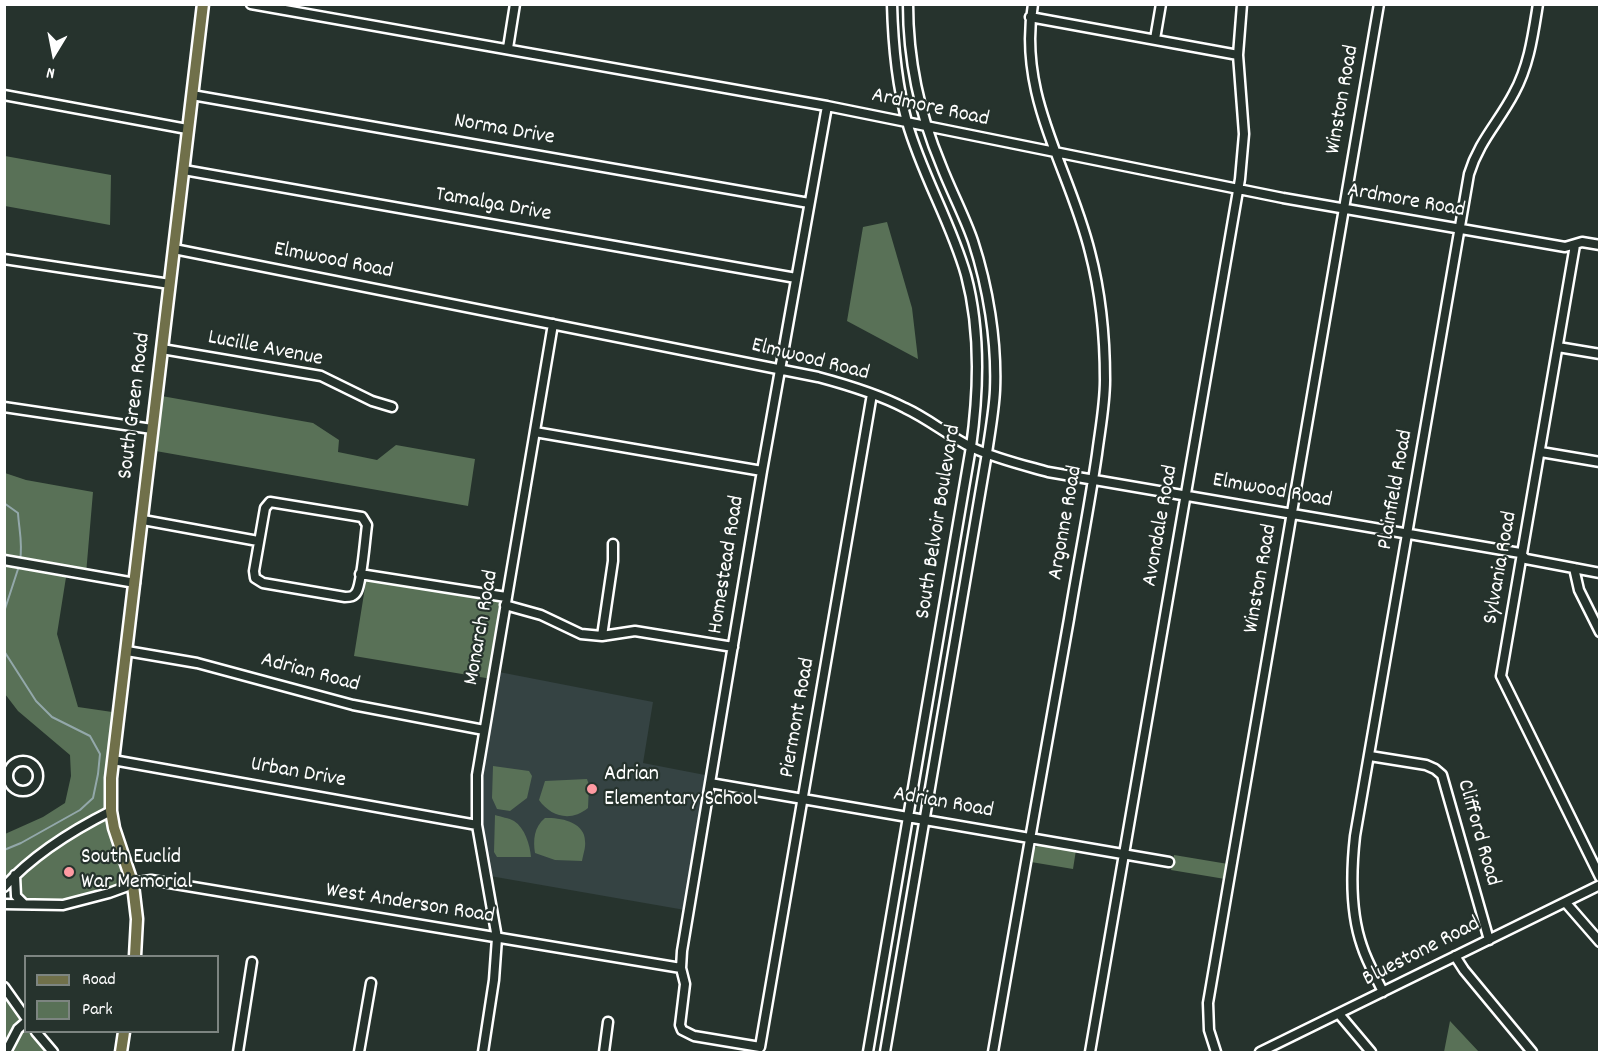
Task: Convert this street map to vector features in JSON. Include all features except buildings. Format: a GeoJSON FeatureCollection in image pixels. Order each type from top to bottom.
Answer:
{"type":"FeatureCollection","features":[{"type":"Feature","properties":{"kind":"main road","name":"South Green Road"},"geometry":{"type":"LineString","coordinates":[[135,955],[137,919],[133,885],[111,811],[111,777],[203,4]]}},
{"type":"Feature","properties":{"kind":"main road"},"geometry":{"type":"LineString","coordinates":[[121,1053],[124,1033]]}},
{"type":"Feature","properties":{"kind":"street","name":"Ardmore Road"},"geometry":{"type":"LineString","coordinates":[[251,4],[827,106],[1343,210],[1565,247],[1582,242],[1599,245]]}},
{"type":"Feature","properties":{"kind":"street"},"geometry":{"type":"LineString","coordinates":[[507,48],[515,4]]}},
{"type":"Feature","properties":{"kind":"street","name":"South Belvoir Boulevard"},"geometry":{"type":"LineString","coordinates":[[868,1053],[971,447],[978,384],[971,300],[958,250],[907,122],[898,74],[892,4]]}},
{"type":"Feature","properties":{"kind":"street","name":"South Belvoir Boulevard"},"geometry":{"type":"LineString","coordinates":[[885,1053],[987,453],[995,388],[995,362],[989,309],[981,269],[972,240],[940,165],[927,127],[916,81],[908,4]]}},
{"type":"Feature","properties":{"kind":"street","name":"Argonne Road"},"geometry":{"type":"LineString","coordinates":[[993,1053],[1093,481],[1105,383],[1104,336],[1090,252],[1041,112],[1033,82],[1028,38],[1033,4]]}},
{"type":"Feature","properties":{"kind":"street"},"geometry":{"type":"LineString","coordinates":[[1155,39],[1161,4]]}},
{"type":"Feature","properties":{"kind":"street","name":"Avondale Road"},"geometry":{"type":"LineString","coordinates":[[1090,1053],[1242,167],[1244,134],[1238,55],[1242,4]]}},
{"type":"Feature","properties":{"kind":"street","name":"Winston Road"},"geometry":{"type":"LineString","coordinates":[[1216,1053],[1209,1030],[1208,1003],[1379,4]]}},
{"type":"Feature","properties":{"kind":"street","name":"Plainfield Road"},"geometry":{"type":"LineString","coordinates":[[1383,992],[1360,940],[1353,893],[1354,844],[1469,174],[1482,142],[1520,82],[1532,43],[1538,4]]}},
{"type":"Feature","properties":{"kind":"street"},"geometry":{"type":"LineString","coordinates":[[1030,17],[1238,55]]}},
{"type":"Feature","properties":{"kind":"street"},"geometry":{"type":"LineString","coordinates":[[4,95],[188,129]]}},
{"type":"Feature","properties":{"kind":"street","name":"Norma Drive"},"geometry":{"type":"LineString","coordinates":[[192,95],[810,204]]}},
{"type":"Feature","properties":{"kind":"street","name":"Homestead Road"},"geometry":{"type":"LineString","coordinates":[[682,1030],[679,1018],[685,984],[681,968],[682,951],[762,471],[827,106]]}},
{"type":"Feature","properties":{"kind":"street","name":"Tamalga Drive"},"geometry":{"type":"LineString","coordinates":[[184,170],[796,278]]}},
{"type":"Feature","properties":{"kind":"street","name":"Sylvania Road"},"geometry":{"type":"LineString","coordinates":[[1575,245],[1501,676],[1599,877]]}},
{"type":"Feature","properties":{"kind":"street","name":"Elmwood Road"},"geometry":{"type":"LineString","coordinates":[[174,249],[818,376],[872,394],[912,411],[971,447],[1024,466],[1093,481],[1520,553],[1526,560],[1599,573]]}},
{"type":"Feature","properties":{"kind":"street"},"geometry":{"type":"LineString","coordinates":[[4,260],[170,284]]}},
{"type":"Feature","properties":{"kind":"street","name":"Monarch Road"},"geometry":{"type":"LineString","coordinates":[[483,1053],[494,980],[497,938],[477,825],[477,775],[553,324]]}},
{"type":"Feature","properties":{"kind":"street"},"geometry":{"type":"LineString","coordinates":[[1558,347],[1599,354]]}},
{"type":"Feature","properties":{"kind":"street","name":"Lucille Avenue"},"geometry":{"type":"LineString","coordinates":[[162,349],[321,376],[372,401],[392,407]]}},
{"type":"Feature","properties":{"kind":"street","name":"Piermont Road"},"geometry":{"type":"LineString","coordinates":[[682,1030],[694,1036],[760,1047],[872,394]]}},
{"type":"Feature","properties":{"kind":"street"},"geometry":{"type":"LineString","coordinates":[[4,407],[152,429]]}},
{"type":"Feature","properties":{"kind":"street"},"geometry":{"type":"LineString","coordinates":[[535,432],[762,471]]}},
{"type":"Feature","properties":{"kind":"street"},"geometry":{"type":"LineString","coordinates":[[1541,452],[1599,462]]}},
{"type":"Feature","properties":{"kind":"street"},"geometry":{"type":"LineString","coordinates":[[270,502],[362,517],[367,525],[360,574],[357,591],[349,598],[258,581],[254,575],[265,508],[270,502]]}},
{"type":"Feature","properties":{"kind":"street"},"geometry":{"type":"LineString","coordinates":[[143,520],[258,542]]}},
{"type":"Feature","properties":{"kind":"street"},"geometry":{"type":"LineString","coordinates":[[602,636],[614,561],[613,544]]}},
{"type":"Feature","properties":{"kind":"street"},"geometry":{"type":"LineString","coordinates":[[8,561],[135,583]]}},
{"type":"Feature","properties":{"kind":"street"},"geometry":{"type":"LineString","coordinates":[[1574,568],[1579,590],[1599,632]]}},
{"type":"Feature","properties":{"kind":"street"},"geometry":{"type":"LineString","coordinates":[[360,574],[505,601],[581,634],[602,636],[635,631],[733,647]]}},
{"type":"Feature","properties":{"kind":"street","name":"Adrian Road"},"geometry":{"type":"LineString","coordinates":[[127,651],[216,667],[353,705],[484,730]]}},
{"type":"Feature","properties":{"kind":"street","name":"Clifford Road"},"geometry":{"type":"LineString","coordinates":[[1370,756],[1426,765],[1442,775],[1489,940]]}},
{"type":"Feature","properties":{"kind":"street","name":"Urban Drive"},"geometry":{"type":"LineString","coordinates":[[113,760],[477,825]]}},
{"type":"Feature","properties":{"kind":"street","name":"Adrian Road"},"geometry":{"type":"LineString","coordinates":[[710,783],[1169,862]]}},
{"type":"Feature","properties":{"kind":"street"},"geometry":{"type":"LineString","coordinates":[[4,887],[16,874],[50,848],[111,811]]}},
{"type":"Feature","properties":{"kind":"street"},"geometry":{"type":"LineString","coordinates":[[16,874],[14,887],[16,896],[24,904]]}},
{"type":"Feature","properties":{"kind":"street","name":"West Anderson Road"},"geometry":{"type":"LineString","coordinates":[[4,904],[63,905],[98,897],[144,880],[151,880],[681,968]]}},
{"type":"Feature","properties":{"kind":"street","name":"Bluestone Road"},"geometry":{"type":"LineString","coordinates":[[1260,1053],[1599,885]]}},
{"type":"Feature","properties":{"kind":"street"},"geometry":{"type":"LineString","coordinates":[[1566,903],[1599,942]]}},
{"type":"Feature","properties":{"kind":"street"},"geometry":{"type":"LineString","coordinates":[[1455,956],[1532,1053]]}},
{"type":"Feature","properties":{"kind":"street"},"geometry":{"type":"LineString","coordinates":[[238,1053],[252,962]]}},
{"type":"Feature","properties":{"kind":"street"},"geometry":{"type":"LineString","coordinates":[[360,1053],[371,983]]}},
{"type":"Feature","properties":{"kind":"street"},"geometry":{"type":"LineString","coordinates":[[4,987],[24,1017]]}},
{"type":"Feature","properties":{"kind":"street"},"geometry":{"type":"LineString","coordinates":[[1339,1014],[1371,1053]]}},
{"type":"Feature","properties":{"kind":"street"},"geometry":{"type":"LineString","coordinates":[[6,1053],[24,1022]]}},
{"type":"Feature","properties":{"kind":"street"},"geometry":{"type":"LineString","coordinates":[[604,1053],[608,1022]]}},
{"type":"Feature","properties":{"kind":"street"},"geometry":{"type":"LineString","coordinates":[[37,1033],[53,1053]]}},
{"type":"Feature","properties":{"kind":"shaded area","name":"Adrian Elementary School"},"geometry":{"type":"Polygon","coordinates":[[[499,672],[653,702],[643,763],[705,775],[685,910],[490,876],[482,830],[481,787],[499,672]]]}},
{"type":"Feature","properties":{"kind":"green space"},"geometry":{"type":"Polygon","coordinates":[[[5,156],[111,175],[110,225],[5,206],[5,156]]]}},
{"type":"Feature","properties":{"kind":"green space"},"geometry":{"type":"Polygon","coordinates":[[[887,222],[912,308],[918,359],[847,321],[863,227],[887,222]]]}},
{"type":"Feature","properties":{"kind":"green space"},"geometry":{"type":"Polygon","coordinates":[[[156,395],[313,423],[339,440],[338,452],[377,460],[396,445],[475,459],[468,506],[150,450],[156,395]]]}},
{"type":"Feature","properties":{"kind":"green space"},"geometry":{"type":"Polygon","coordinates":[[[5,473],[26,480],[93,492],[86,574],[67,571],[57,634],[78,707],[119,713],[111,795],[133,885],[77,902],[24,904],[14,879],[5,887],[5,834],[43,817],[65,803],[71,776],[70,755],[18,711],[5,694],[5,473]]]}},
{"type":"Feature","properties":{"kind":"green space"},"geometry":{"type":"Polygon","coordinates":[[[367,575],[506,597],[492,679],[354,656],[367,575]]]}},
{"type":"Feature","properties":{"kind":"green space"},"geometry":{"type":"Polygon","coordinates":[[[493,766],[529,771],[532,776],[527,798],[510,811],[497,809],[492,798],[493,766]]]}},
{"type":"Feature","properties":{"kind":"green space"},"geometry":{"type":"Polygon","coordinates":[[[587,779],[588,808],[582,812],[562,816],[549,810],[539,800],[545,781],[587,779]]]}},
{"type":"Feature","properties":{"kind":"green space"},"geometry":{"type":"Polygon","coordinates":[[[495,815],[518,824],[528,842],[531,857],[497,857],[494,852],[495,815]]]}},
{"type":"Feature","properties":{"kind":"green space"},"geometry":{"type":"Polygon","coordinates":[[[545,818],[558,818],[571,822],[581,829],[585,843],[582,861],[555,860],[535,853],[535,834],[545,818]]]}},
{"type":"Feature","properties":{"kind":"green space"},"geometry":{"type":"Polygon","coordinates":[[[1039,845],[1076,850],[1073,869],[1031,862],[1034,848],[1039,845]]]}},
{"type":"Feature","properties":{"kind":"green space"},"geometry":{"type":"Polygon","coordinates":[[[1174,855],[1228,864],[1225,879],[1171,870],[1174,855]]]}},
{"type":"Feature","properties":{"kind":"green space"},"geometry":{"type":"Polygon","coordinates":[[[4,995],[24,1022],[24,1033],[33,1033],[48,1052],[5,1052],[4,995]]]}},
{"type":"Feature","properties":{"kind":"green space"},"geometry":{"type":"Polygon","coordinates":[[[1450,1021],[1479,1052],[1444,1052],[1450,1021]]]}},
{"type":"Feature","properties":{"kind":"waterway"},"geometry":{"type":"LineString","coordinates":[[4,503],[18,513],[20,561]]}},
{"type":"Feature","properties":{"kind":"waterway"},"geometry":{"type":"LineString","coordinates":[[4,612],[19,566]]}},
{"type":"Feature","properties":{"kind":"waterway"},"geometry":{"type":"LineString","coordinates":[[4,651],[36,701],[52,717],[90,736],[100,754],[93,798],[80,810],[4,850]]}},
{"type":"Feature","properties":{"kind":"place","name":"Adrian Elementary School"},"geometry":{"type":"Point","coordinates":[592,789]}},
{"type":"Feature","properties":{"kind":"place","name":"South Euclid War Memorial"},"geometry":{"type":"Point","coordinates":[69,872]}}]}
